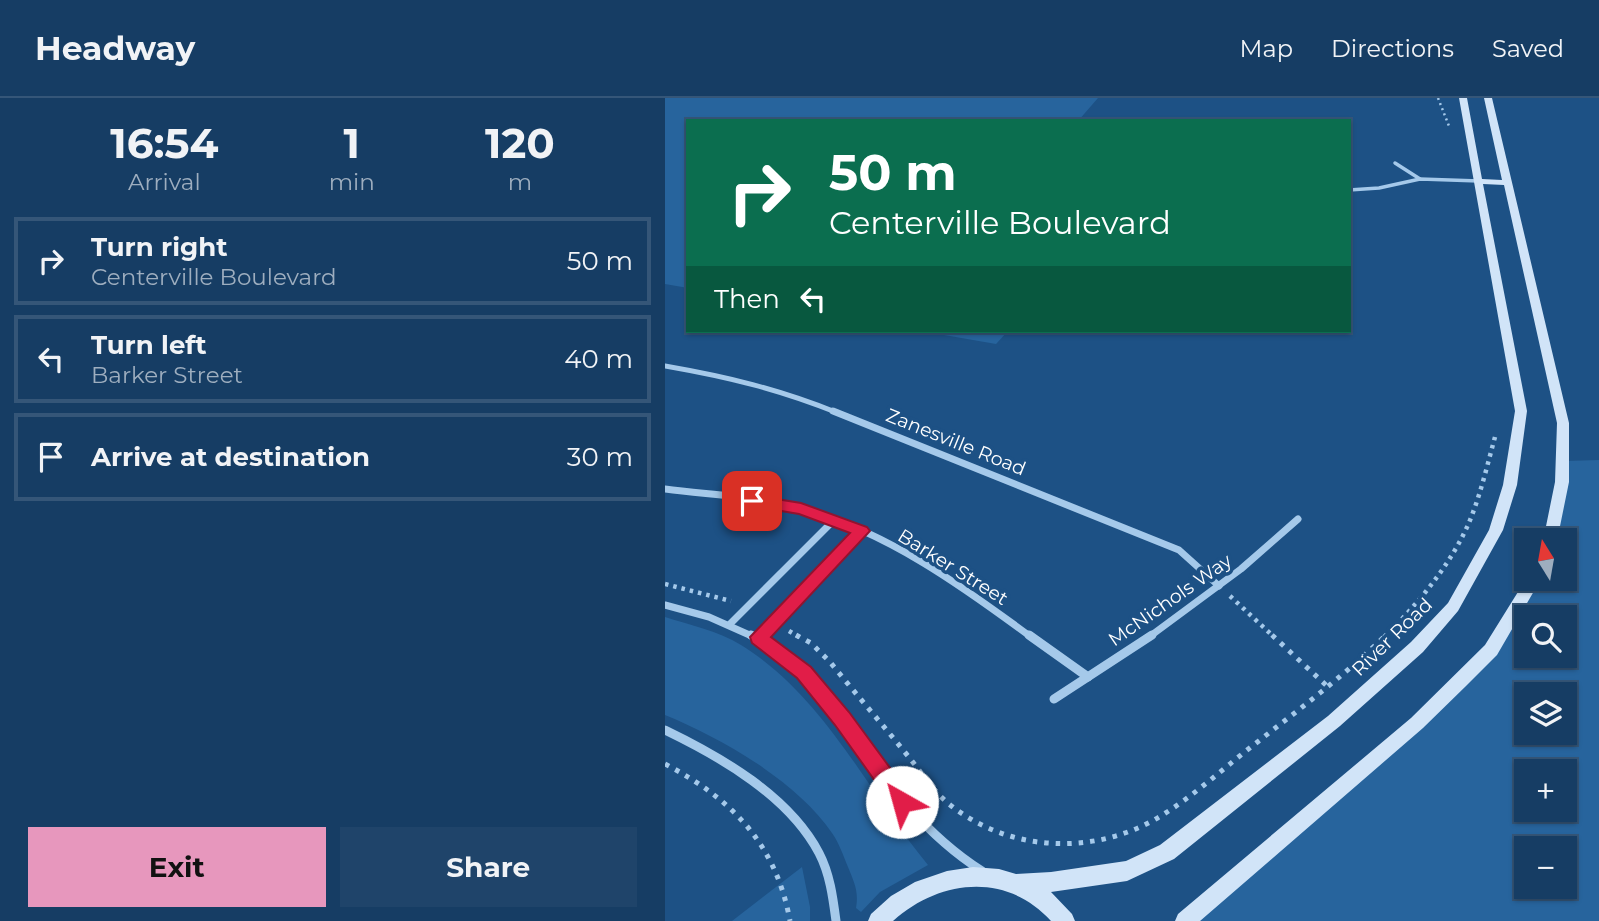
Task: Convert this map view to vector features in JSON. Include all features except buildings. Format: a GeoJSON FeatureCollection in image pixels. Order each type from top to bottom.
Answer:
{"type":"FeatureCollection","features":[{"type":"Feature","properties":{"kind":"main road","name":"River Road"},"geometry":{"type":"LineString","coordinates":[[1017,883],[1051,882],[1127,871],[1167,852],[1333,721],[1417,647],[1453,607],[1496,530],[1510,485],[1521,411],[1463,98]]}},
{"type":"Feature","properties":{"kind":"main road"},"geometry":{"type":"LineString","coordinates":[[1488,98],[1563,423],[1565,461],[1561,497],[1553,528]]}},
{"type":"Feature","properties":{"kind":"main road"},"geometry":{"type":"LineString","coordinates":[[1479,181],[1508,183]]}},
{"type":"Feature","properties":{"kind":"main road"},"geometry":{"type":"LineString","coordinates":[[1185,921],[1417,723],[1491,650],[1526,592]]}},
{"type":"Feature","properties":{"kind":"main road"},"geometry":{"type":"LineString","coordinates":[[878,921],[924,887],[947,879],[992,877],[1017,883],[1048,902],[1065,921]]}},
{"type":"Feature","properties":{"kind":"street","name":"Zanesville Road"},"geometry":{"type":"LineString","coordinates":[[665,366],[739,379],[836,410],[1179,550],[1219,586]]}},
{"type":"Feature","properties":{"kind":"street","name":"Barker Street"},"geometry":{"type":"LineString","coordinates":[[665,489],[801,508],[862,531],[901,551],[973,597],[1088,677]]}},
{"type":"Feature","properties":{"kind":"street","name":"McNichols Way"},"geometry":{"type":"LineString","coordinates":[[1054,699],[1219,586],[1263,553],[1299,519]]}},
{"type":"Feature","properties":{"kind":"street"},"geometry":{"type":"LineString","coordinates":[[730,624],[834,520]]}},
{"type":"Feature","properties":{"kind":"street"},"geometry":{"type":"LineString","coordinates":[[759,637],[862,531]]}},
{"type":"Feature","properties":{"kind":"street"},"geometry":{"type":"LineString","coordinates":[[665,605],[730,624],[759,637],[804,673],[919,822],[945,848],[992,877]]}},
{"type":"Feature","properties":{"kind":"street"},"geometry":{"type":"LineString","coordinates":[[665,730],[704,749],[738,771],[792,818],[818,852],[831,885],[836,921]]}},
{"type":"Feature","properties":{"kind":"lane"},"geometry":{"type":"LineString","coordinates":[[1395,163],[1420,179]]}},
{"type":"Feature","properties":{"kind":"lane"},"geometry":{"type":"LineString","coordinates":[[1351,190],[1379,188],[1420,179],[1479,181]]}},
{"type":"Feature","properties":{"kind":"path"},"geometry":{"type":"LineString","coordinates":[[1438,98],[1454,137]]}},
{"type":"Feature","properties":{"kind":"path"},"geometry":{"type":"LineString","coordinates":[[943,799],[982,824],[1037,842],[1072,844],[1098,841],[1135,830],[1174,807],[1328,687],[1382,640],[1461,537],[1480,491],[1496,432]]}},
{"type":"Feature","properties":{"kind":"path"},"geometry":{"type":"LineString","coordinates":[[1219,586],[1328,687]]}},
{"type":"Feature","properties":{"kind":"path"},"geometry":{"type":"LineString","coordinates":[[665,764],[703,788],[739,816],[754,832],[767,849],[782,881],[790,921]]}},
{"type":"Feature","properties":{"kind":"shaded area"},"geometry":{"type":"Polygon","coordinates":[[[665,98],[1098,98],[1080,119],[686,119],[686,288],[665,284],[665,98]]]}},
{"type":"Feature","properties":{"kind":"shaded area"},"geometry":{"type":"Polygon","coordinates":[[[933,333],[1006,333],[996,344],[933,333]]]}},
{"type":"Feature","properties":{"kind":"shaded area"},"geometry":{"type":"Polygon","coordinates":[[[1599,460],[1599,921],[1185,921],[1460,681],[1514,607],[1514,668],[1577,668],[1577,605],[1515,605],[1525,592],[1577,592],[1577,528],[1552,528],[1565,461],[1599,460]]]}},
{"type":"Feature","properties":{"kind":"shaded area"},"geometry":{"type":"Polygon","coordinates":[[[665,617],[713,632],[741,645],[770,666],[797,691],[843,747],[928,865],[880,892],[861,912],[856,908],[855,887],[843,854],[817,814],[779,779],[756,763],[710,736],[665,715],[665,617]]]}},
{"type":"Feature","properties":{"kind":"shaded area"},"geometry":{"type":"Polygon","coordinates":[[[802,867],[810,921],[732,921],[802,867]]]}},
{"type":"Feature","properties":{"kind":"route"},"geometry":{"type":"LineString","coordinates":[[752,501],[801,508],[862,531],[759,637],[804,673],[820,691],[902,802]]}}]}
